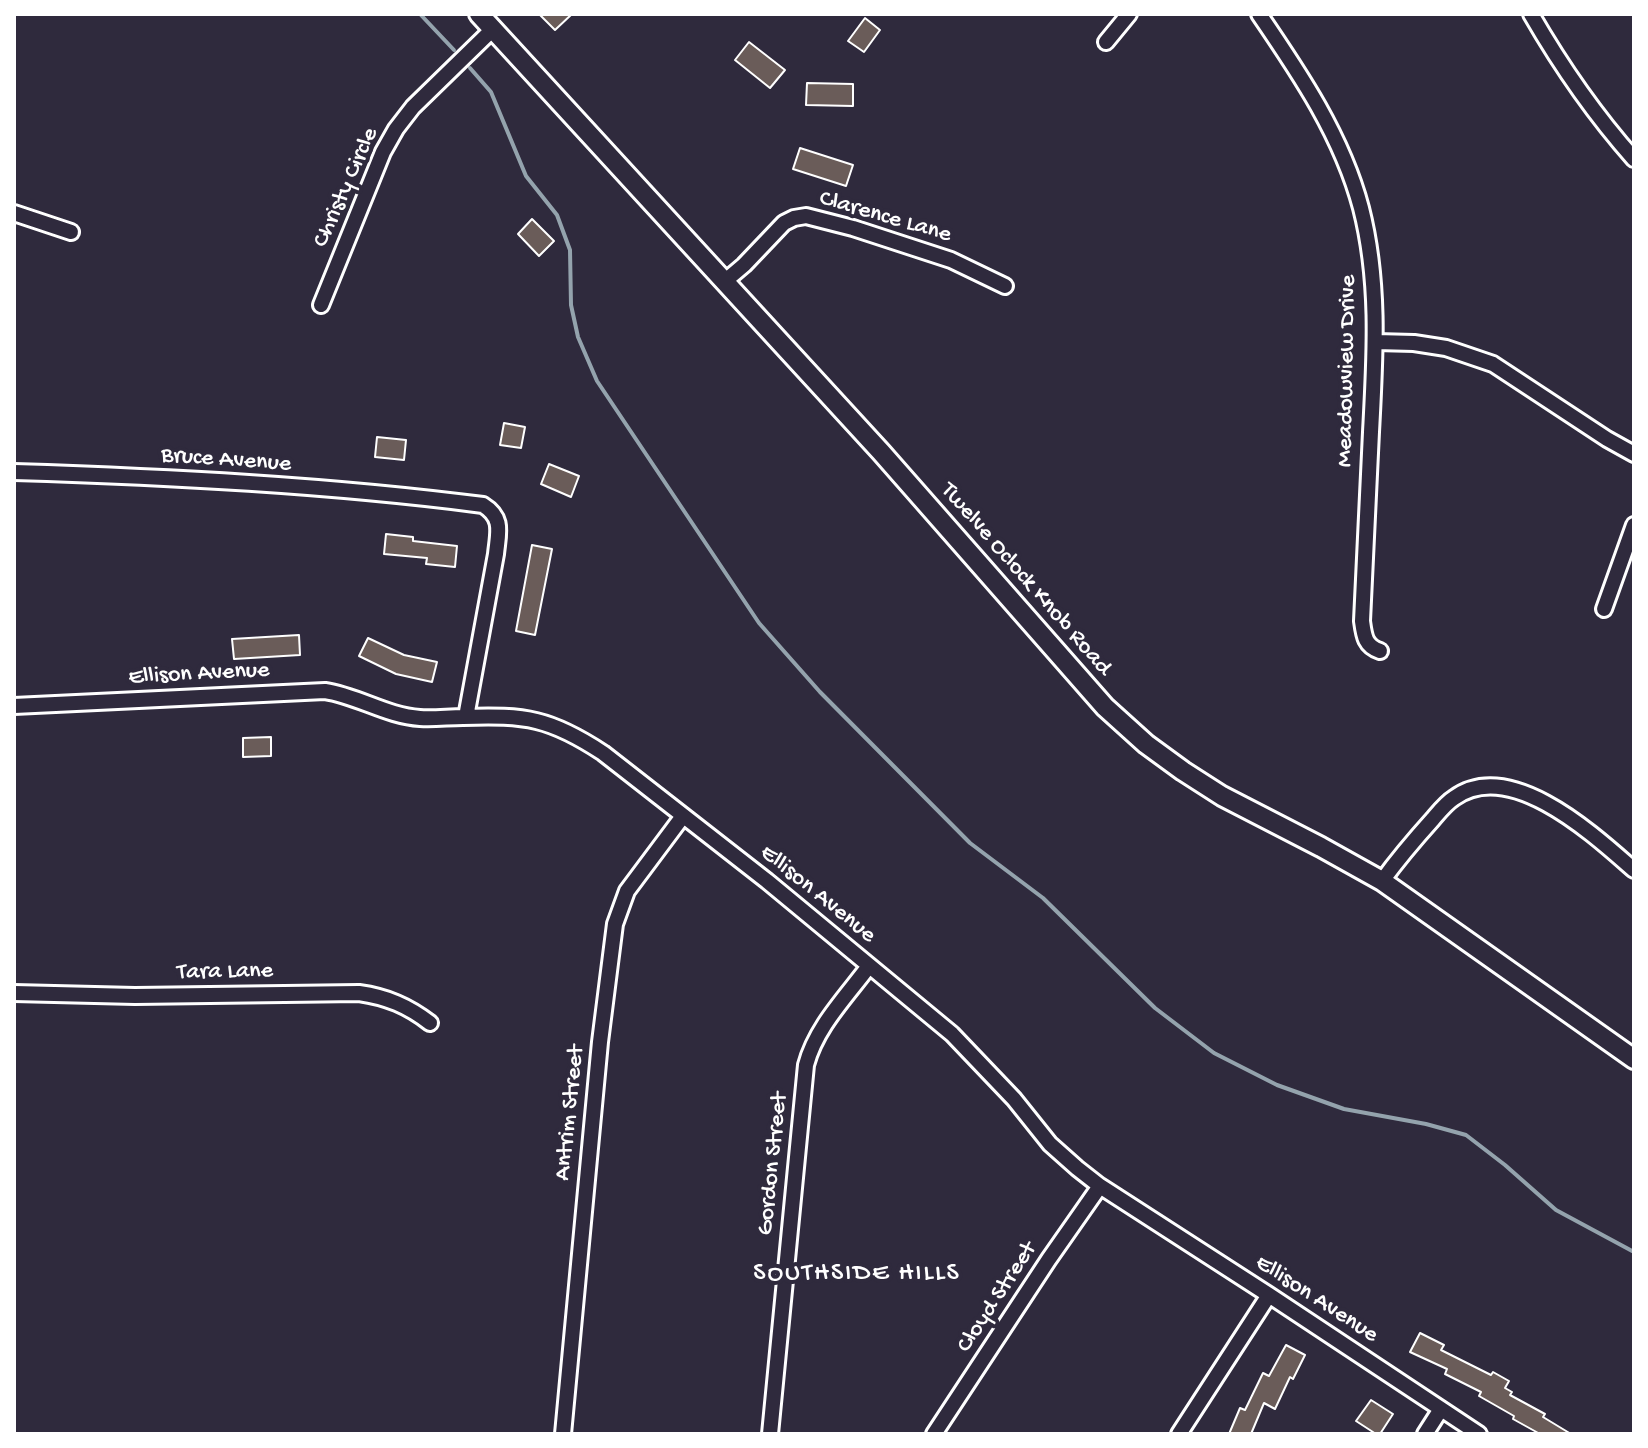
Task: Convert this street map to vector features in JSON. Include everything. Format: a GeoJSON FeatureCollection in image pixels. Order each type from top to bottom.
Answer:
{"type":"FeatureCollection","features":[{"type":"Feature","properties":{"kind":"street","name":"Twelve Oclock Knob Road"},"geometry":{"type":"LineString","coordinates":[[479,14],[900,473],[1105,707],[1146,744],[1183,771],[1222,796],[1382,881],[1634,1059]]}},
{"type":"Feature","properties":{"kind":"street"},"geometry":{"type":"LineString","coordinates":[[1106,42],[1129,14]]}},
{"type":"Feature","properties":{"kind":"street","name":"Meadowview Drive"},"geometry":{"type":"LineString","coordinates":[[1259,14],[1309,91],[1333,136],[1348,168],[1369,244],[1376,342],[1362,621],[1366,643],[1380,651]]}},
{"type":"Feature","properties":{"kind":"street"},"geometry":{"type":"LineString","coordinates":[[1531,14],[1600,120],[1634,159]]}},
{"type":"Feature","properties":{"kind":"street","name":"Christy Circle"},"geometry":{"type":"LineString","coordinates":[[321,305],[383,152],[396,129],[413,107],[492,30]]}},
{"type":"Feature","properties":{"kind":"street"},"geometry":{"type":"LineString","coordinates":[[14,213],[71,232]]}},
{"type":"Feature","properties":{"kind":"street","name":"Clarence Lane"},"geometry":{"type":"LineString","coordinates":[[724,282],[784,223],[806,216],[951,260],[1005,286]]}},
{"type":"Feature","properties":{"kind":"street"},"geometry":{"type":"LineString","coordinates":[[1376,342],[1446,348],[1493,364],[1634,454]]}},
{"type":"Feature","properties":{"kind":"street","name":"Bruce Avenue"},"geometry":{"type":"LineString","coordinates":[[14,472],[115,475],[306,488],[483,505],[492,511],[499,527],[466,717]]}},
{"type":"Feature","properties":{"kind":"street"},"geometry":{"type":"LineString","coordinates":[[1604,609],[1634,525]]}},
{"type":"Feature","properties":{"kind":"street","name":"Ellison Avenue"},"geometry":{"type":"LineString","coordinates":[[14,706],[325,691],[343,694],[403,715],[421,718],[510,716],[533,719],[577,736],[767,881],[952,1034],[1014,1099],[1050,1144],[1100,1186],[1479,1434]]}},
{"type":"Feature","properties":{"kind":"street"},"geometry":{"type":"LineString","coordinates":[[1382,881],[1408,846],[1451,799],[1477,787],[1515,791],[1538,799],[1590,831],[1634,870]]}},
{"type":"Feature","properties":{"kind":"street","name":"Antrim Street"},"geometry":{"type":"LineString","coordinates":[[563,1434],[599,1057],[615,924],[627,891],[683,816]]}},
{"type":"Feature","properties":{"kind":"street","name":"Gordon Street"},"geometry":{"type":"LineString","coordinates":[[770,1434],[809,1050],[817,1034],[869,966]]}},
{"type":"Feature","properties":{"kind":"street","name":"Tara Lane"},"geometry":{"type":"LineString","coordinates":[[14,993],[197,996],[359,993],[399,1003],[430,1023]]}},
{"type":"Feature","properties":{"kind":"street","name":"Cloyd Street"},"geometry":{"type":"LineString","coordinates":[[934,1434],[1100,1186]]}},
{"type":"Feature","properties":{"kind":"street"},"geometry":{"type":"LineString","coordinates":[[1179,1434],[1269,1295]]}},
{"type":"Feature","properties":{"kind":"street"},"geometry":{"type":"LineString","coordinates":[[1425,1434],[1441,1409]]}},
{"type":"Feature","properties":{"kind":"building"},"geometry":{"type":"Polygon","coordinates":[[[539,14],[572,14],[555,30],[539,14]]]}},
{"type":"Feature","properties":{"kind":"building"},"geometry":{"type":"Polygon","coordinates":[[[865,18],[880,30],[864,52],[848,41],[865,18]]]}},
{"type":"Feature","properties":{"kind":"building"},"geometry":{"type":"Polygon","coordinates":[[[749,42],[785,70],[770,88],[735,60],[749,42]]]}},
{"type":"Feature","properties":{"kind":"building"},"geometry":{"type":"Polygon","coordinates":[[[807,83],[853,84],[853,106],[806,105],[807,83]]]}},
{"type":"Feature","properties":{"kind":"building"},"geometry":{"type":"Polygon","coordinates":[[[800,148],[853,165],[846,186],[793,169],[800,148]]]}},
{"type":"Feature","properties":{"kind":"building"},"geometry":{"type":"Polygon","coordinates":[[[532,219],[554,241],[539,256],[518,234],[532,219]]]}},
{"type":"Feature","properties":{"kind":"building"},"geometry":{"type":"Polygon","coordinates":[[[504,423],[525,427],[521,448],[500,445],[504,423]]]}},
{"type":"Feature","properties":{"kind":"building"},"geometry":{"type":"Polygon","coordinates":[[[377,437],[406,440],[404,460],[375,457],[377,437]]]}},
{"type":"Feature","properties":{"kind":"building"},"geometry":{"type":"Polygon","coordinates":[[[549,464],[579,476],[571,497],[541,484],[549,464]]]}},
{"type":"Feature","properties":{"kind":"building"},"geometry":{"type":"Polygon","coordinates":[[[386,534],[413,537],[413,541],[457,546],[455,567],[426,564],[427,558],[384,554],[386,534]]]}},
{"type":"Feature","properties":{"kind":"building"},"geometry":{"type":"Polygon","coordinates":[[[532,545],[552,549],[535,635],[516,631],[532,545]]]}},
{"type":"Feature","properties":{"kind":"building"},"geometry":{"type":"Polygon","coordinates":[[[299,635],[300,655],[234,659],[232,639],[299,635]]]}},
{"type":"Feature","properties":{"kind":"building"},"geometry":{"type":"Polygon","coordinates":[[[368,638],[404,655],[437,662],[432,682],[396,674],[359,656],[368,638]]]}},
{"type":"Feature","properties":{"kind":"building"},"geometry":{"type":"Polygon","coordinates":[[[271,737],[271,756],[243,757],[243,738],[271,737]]]}},
{"type":"Feature","properties":{"kind":"building"},"geometry":{"type":"Polygon","coordinates":[[[1420,1333],[1444,1345],[1441,1350],[1509,1381],[1505,1388],[1512,1392],[1510,1395],[1545,1414],[1543,1417],[1571,1434],[1540,1434],[1479,1396],[1481,1392],[1445,1374],[1447,1369],[1410,1352],[1420,1333]]]}},
{"type":"Feature","properties":{"kind":"building"},"geometry":{"type":"Polygon","coordinates":[[[1286,1345],[1305,1355],[1293,1379],[1290,1377],[1275,1409],[1264,1403],[1251,1434],[1229,1434],[1240,1408],[1245,1410],[1263,1373],[1269,1376],[1286,1345]]]}},
{"type":"Feature","properties":{"kind":"building"},"geometry":{"type":"Polygon","coordinates":[[[1371,1400],[1393,1414],[1380,1434],[1356,1421],[1371,1400]]]}},
{"type":"Feature","properties":{"kind":"waterway"},"geometry":{"type":"LineString","coordinates":[[420,14],[454,50]]}},
{"type":"Feature","properties":{"kind":"waterway"},"geometry":{"type":"LineString","coordinates":[[470,68],[491,92],[526,176],[557,215],[570,250],[571,305],[578,337],[597,381],[759,623],[820,692],[970,843],[1043,898],[1155,1008],[1214,1053],[1277,1085],[1344,1109],[1426,1124],[1466,1135],[1556,1210],[1634,1252]]}},
{"type":"Feature","properties":{"kind":"district","name":"SOUTHSIDE HILLS"},"geometry":{"type":"Point","coordinates":[857,1275]}}]}
